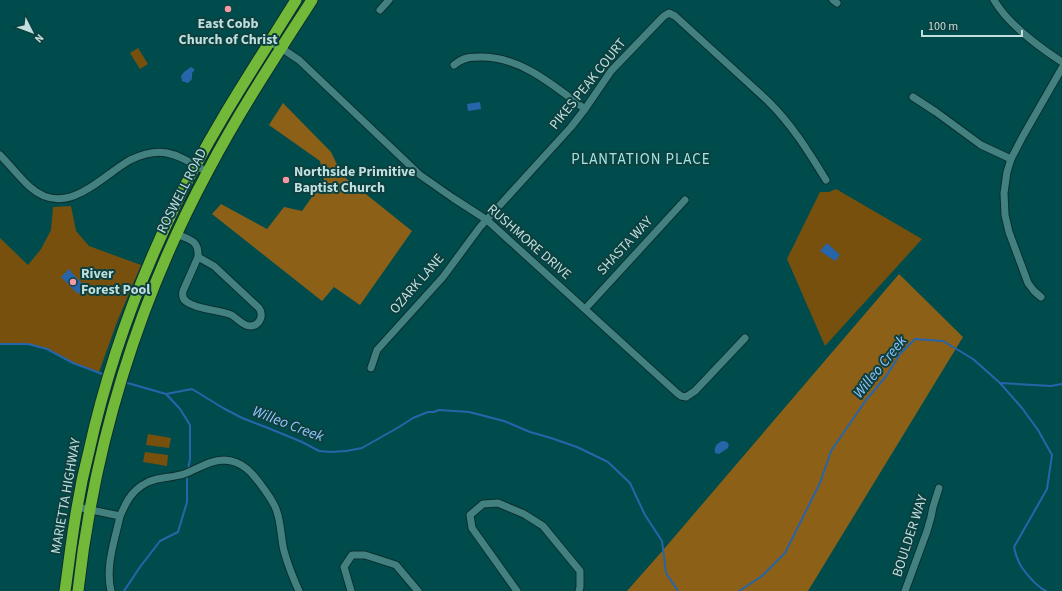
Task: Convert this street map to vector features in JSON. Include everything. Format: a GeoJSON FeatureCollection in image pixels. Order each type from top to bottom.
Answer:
{"type":"FeatureCollection","features":[{"type":"Feature","properties":{"kind":"highway","name":"ROSWELL ROAD"},"geometry":{"type":"LineString","coordinates":[[99,408],[130,311],[149,264],[178,200],[195,165],[235,96],[296,0]]}},
{"type":"Feature","properties":{"kind":"highway","name":"ROSWELL ROAD"},"geometry":{"type":"LineString","coordinates":[[112,412],[125,368],[148,303],[176,234],[207,172],[234,124],[312,0]]}},
{"type":"Feature","properties":{"kind":"highway","name":"MARIETTA HIGHWAY"},"geometry":{"type":"LineString","coordinates":[[66,591],[77,507],[99,408]]}},
{"type":"Feature","properties":{"kind":"highway","name":"MARIETTA HIGHWAY"},"geometry":{"type":"LineString","coordinates":[[78,591],[96,476],[112,412]]}},
{"type":"Feature","properties":{"kind":"street"},"geometry":{"type":"LineString","coordinates":[[380,10],[389,0]]}},
{"type":"Feature","properties":{"kind":"street"},"geometry":{"type":"LineString","coordinates":[[994,0],[1005,15],[1022,32],[1062,62]]}},
{"type":"Feature","properties":{"kind":"street","name":"PIKES PEAK COURT"},"geometry":{"type":"LineString","coordinates":[[487,220],[571,127],[611,71],[660,20],[669,13],[675,16],[781,114],[802,142],[826,180]]}},
{"type":"Feature","properties":{"kind":"street","name":"RUSHMORE DRIVE"},"geometry":{"type":"LineString","coordinates":[[269,42],[299,60],[420,174],[487,220],[676,393],[686,397],[695,391],[745,338]]}},
{"type":"Feature","properties":{"kind":"street"},"geometry":{"type":"LineString","coordinates":[[454,65],[460,60],[468,57],[500,58],[533,72],[585,109]]}},
{"type":"Feature","properties":{"kind":"street"},"geometry":{"type":"LineString","coordinates":[[1041,297],[1028,283],[1009,232],[1004,204],[1004,193],[1007,172],[1011,159],[1062,68]]}},
{"type":"Feature","properties":{"kind":"street"},"geometry":{"type":"LineString","coordinates":[[913,97],[981,145],[1011,159]]}},
{"type":"Feature","properties":{"kind":"street"},"geometry":{"type":"LineString","coordinates":[[0,155],[35,191],[47,197],[59,199],[73,197],[81,193],[124,163],[144,154],[157,152],[174,154],[207,172]]}},
{"type":"Feature","properties":{"kind":"street","name":"SHASTA WAY"},"geometry":{"type":"LineString","coordinates":[[585,309],[685,200]]}},
{"type":"Feature","properties":{"kind":"street","name":"OZARK LANE"},"geometry":{"type":"LineString","coordinates":[[371,368],[377,350],[443,277],[480,227],[487,220]]}},
{"type":"Feature","properties":{"kind":"street"},"geometry":{"type":"LineString","coordinates":[[176,234],[197,244],[198,249],[198,257],[183,291],[182,296],[185,301],[191,305],[230,314],[247,325],[252,326],[257,323],[262,314],[260,308],[214,266],[198,257]]}},
{"type":"Feature","properties":{"kind":"street"},"geometry":{"type":"LineString","coordinates":[[111,591],[110,563],[120,516],[130,496],[146,482],[184,474],[213,462],[223,460],[242,465],[250,471],[272,500],[278,513],[285,556],[299,591]]}},
{"type":"Feature","properties":{"kind":"street","name":"BOULDER WAY"},"geometry":{"type":"LineString","coordinates":[[905,591],[927,531],[932,507],[939,488]]}},
{"type":"Feature","properties":{"kind":"street"},"geometry":{"type":"LineString","coordinates":[[517,591],[472,528],[470,515],[483,504],[498,503],[524,514],[543,526],[580,571],[579,591]]}},
{"type":"Feature","properties":{"kind":"street"},"geometry":{"type":"LineString","coordinates":[[77,507],[120,516]]}},
{"type":"Feature","properties":{"kind":"street"},"geometry":{"type":"LineString","coordinates":[[351,591],[344,568],[352,555],[365,555],[396,565],[418,591]]}},
{"type":"Feature","properties":{"kind":"shaded area"},"geometry":{"type":"Polygon","coordinates":[[[138,48],[148,64],[140,69],[130,53],[138,48]]]}},
{"type":"Feature","properties":{"kind":"shaded area"},"geometry":{"type":"Polygon","coordinates":[[[283,103],[331,152],[342,175],[412,231],[360,305],[334,287],[322,301],[212,214],[221,204],[267,229],[284,207],[302,211],[324,180],[320,161],[269,125],[283,103]]]}},
{"type":"Feature","properties":{"kind":"shaded area"},"geometry":{"type":"Polygon","coordinates":[[[836,189],[922,239],[825,346],[787,259],[820,192],[829,192],[836,189]]]}},
{"type":"Feature","properties":{"kind":"shaded area"},"geometry":{"type":"Polygon","coordinates":[[[71,206],[76,231],[89,246],[141,265],[117,322],[99,372],[73,363],[47,349],[28,344],[0,344],[0,238],[28,265],[41,249],[51,230],[53,207],[71,206]]]}},
{"type":"Feature","properties":{"kind":"shaded area"},"geometry":{"type":"Polygon","coordinates":[[[899,274],[963,337],[808,591],[627,591],[664,549],[899,274]]]}},
{"type":"Feature","properties":{"kind":"shaded area"},"geometry":{"type":"Polygon","coordinates":[[[148,434],[171,438],[169,448],[146,445],[148,434]]]}},
{"type":"Feature","properties":{"kind":"shaded area"},"geometry":{"type":"Polygon","coordinates":[[[145,452],[168,455],[167,466],[143,462],[145,452]]]}},
{"type":"Feature","properties":{"kind":"water"},"geometry":{"type":"Polygon","coordinates":[[[191,67],[194,69],[192,79],[188,83],[182,81],[181,76],[191,67]]]}},
{"type":"Feature","properties":{"kind":"water"},"geometry":{"type":"Polygon","coordinates":[[[480,102],[481,109],[468,111],[467,104],[480,102]]]}},
{"type":"Feature","properties":{"kind":"water"},"geometry":{"type":"Polygon","coordinates":[[[827,243],[840,255],[835,261],[820,251],[827,243]]]}},
{"type":"Feature","properties":{"kind":"water","name":"River Forest Pool"},"geometry":{"type":"Polygon","coordinates":[[[69,269],[85,286],[78,294],[61,277],[69,269]]]}},
{"type":"Feature","properties":{"kind":"water"},"geometry":{"type":"Polygon","coordinates":[[[722,441],[728,443],[728,448],[719,454],[715,453],[716,446],[722,441]]]}},
{"type":"Feature","properties":{"kind":"waterway","name":"Willeo Creek"},"geometry":{"type":"LineString","coordinates":[[739,591],[762,576],[785,553],[820,483],[831,451],[866,400],[887,375],[900,354],[915,339],[943,341],[973,359],[1000,383],[1022,408],[1038,430],[1052,455],[1047,489],[1014,547],[1022,568],[1034,582],[1046,591]]}},
{"type":"Feature","properties":{"kind":"waterway","name":"Willeo Creek"},"geometry":{"type":"LineString","coordinates":[[0,344],[28,344],[47,349],[73,363],[105,375]]}},
{"type":"Feature","properties":{"kind":"waterway","name":"Willeo Creek"},"geometry":{"type":"LineString","coordinates":[[124,382],[166,394],[192,389],[242,418],[302,442],[319,451],[346,451],[362,448],[413,418],[428,412],[439,410],[469,412],[504,421],[530,432],[577,447],[608,462],[630,483],[645,515],[662,541],[666,573],[678,591]]}},
{"type":"Feature","properties":{"kind":"waterway"},"geometry":{"type":"LineString","coordinates":[[1000,383],[1051,386],[1062,384]]}},
{"type":"Feature","properties":{"kind":"waterway"},"geometry":{"type":"LineString","coordinates":[[166,394],[180,409],[190,425],[190,459],[188,470]]}},
{"type":"Feature","properties":{"kind":"waterway"},"geometry":{"type":"LineString","coordinates":[[124,591],[160,541],[178,532],[187,502],[187,474]]}},
{"type":"Feature","properties":{"kind":"place","name":"East Cobb Church of Christ"},"geometry":{"type":"Point","coordinates":[228,9]}},
{"type":"Feature","properties":{"kind":"place","name":"Northside Primitive Baptist Church"},"geometry":{"type":"Point","coordinates":[286,180]}},
{"type":"Feature","properties":{"kind":"place","name":"River Forest Pool"},"geometry":{"type":"Point","coordinates":[73,282]}},
{"type":"Feature","properties":{"kind":"district","name":"PLANTATION PLACE"},"geometry":{"type":"Point","coordinates":[641,159]}}]}
